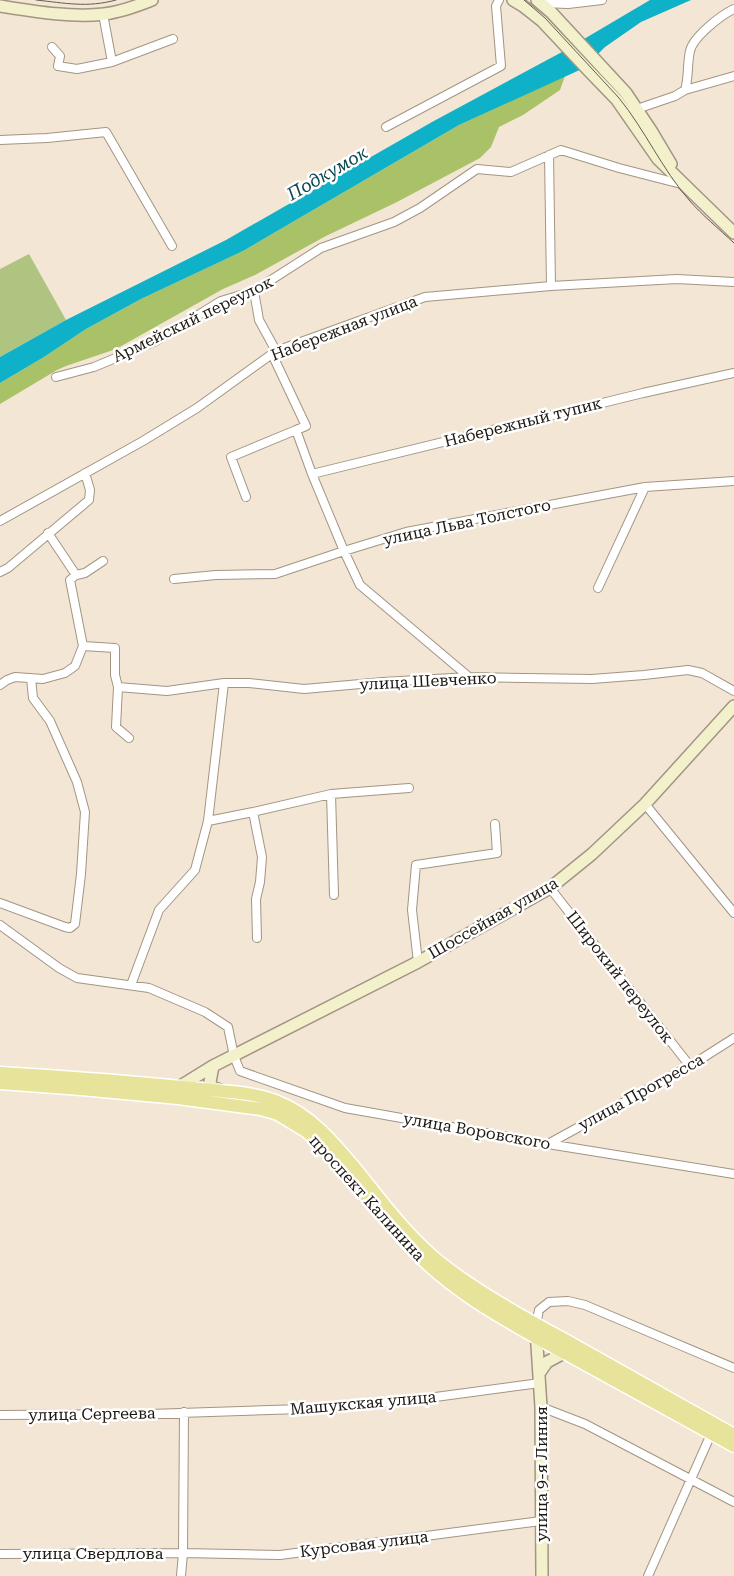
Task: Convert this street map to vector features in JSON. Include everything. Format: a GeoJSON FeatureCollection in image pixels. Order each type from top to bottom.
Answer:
{"type":"FeatureCollection","features":[{"type":"Feature","properties":{"kind":"main road"},"geometry":{"type":"LineString","coordinates":[[0,6],[56,14],[103,14],[131,8],[152,0]]}},
{"type":"Feature","properties":{"kind":"main road"},"geometry":{"type":"LineString","coordinates":[[513,0],[542,21],[621,96]]}},
{"type":"Feature","properties":{"kind":"main road"},"geometry":{"type":"LineString","coordinates":[[539,1],[552,12],[621,96],[632,111],[658,159],[734,233]]}},
{"type":"Feature","properties":{"kind":"main road","name":"Шоссейная улица"},"geometry":{"type":"LineString","coordinates":[[179,1092],[213,1066],[418,962],[550,888],[592,854],[645,804],[734,706]]}},
{"type":"Feature","properties":{"kind":"main road"},"geometry":{"type":"LineString","coordinates":[[213,1066],[210,1077],[212,1087],[223,1091]]}},
{"type":"Feature","properties":{"kind":"main road","name":"проспект Калинина"},"geometry":{"type":"LineString","coordinates":[[0,1073],[73,1078],[179,1092],[278,1114],[306,1131],[322,1145],[414,1252],[467,1296],[537,1339],[734,1446]]}},
{"type":"Feature","properties":{"kind":"main road","name":"проспект Калинина"},"geometry":{"type":"LineString","coordinates":[[0,1083],[81,1089],[179,1092],[223,1091],[264,1097],[279,1102],[306,1117],[326,1135],[419,1244],[470,1285],[536,1325],[734,1434]]}},
{"type":"Feature","properties":{"kind":"main road"},"geometry":{"type":"LineString","coordinates":[[536,1325],[537,1339]]}},
{"type":"Feature","properties":{"kind":"main road","name":"улица 9-я Линия"},"geometry":{"type":"LineString","coordinates":[[537,1339],[541,1407],[542,1576]]}},
{"type":"Feature","properties":{"kind":"main road"},"geometry":{"type":"LineString","coordinates":[[540,1377],[547,1362],[564,1353]]}},
{"type":"Feature","properties":{"kind":"street"},"geometry":{"type":"LineString","coordinates":[[386,127],[501,66],[496,6],[499,0]]}},
{"type":"Feature","properties":{"kind":"street"},"geometry":{"type":"LineString","coordinates":[[539,1],[568,4],[602,0]]}},
{"type":"Feature","properties":{"kind":"street"},"geometry":{"type":"LineString","coordinates":[[685,90],[688,79],[690,49],[722,14],[734,9]]}},
{"type":"Feature","properties":{"kind":"street"},"geometry":{"type":"LineString","coordinates":[[103,14],[112,62]]}},
{"type":"Feature","properties":{"kind":"street"},"geometry":{"type":"LineString","coordinates":[[52,47],[60,56],[58,66],[77,69],[112,62],[173,39]]}},
{"type":"Feature","properties":{"kind":"street"},"geometry":{"type":"LineString","coordinates":[[632,111],[675,96],[685,90],[734,76]]}},
{"type":"Feature","properties":{"kind":"street"},"geometry":{"type":"LineString","coordinates":[[0,140],[47,138],[106,132],[172,246]]}},
{"type":"Feature","properties":{"kind":"street","name":"Армейский переулок"},"geometry":{"type":"LineString","coordinates":[[56,377],[94,367],[156,341],[220,301],[254,291],[321,248],[394,222],[420,208],[478,169],[511,172],[562,150],[619,168],[683,184]]}},
{"type":"Feature","properties":{"kind":"street"},"geometry":{"type":"LineString","coordinates":[[549,155],[552,286]]}},
{"type":"Feature","properties":{"kind":"street","name":"Набережная улица"},"geometry":{"type":"LineString","coordinates":[[0,521],[143,442],[197,408],[274,352],[425,297],[552,286],[677,279],[734,282]]}},
{"type":"Feature","properties":{"kind":"street"},"geometry":{"type":"LineString","coordinates":[[246,497],[231,458],[306,426],[259,320],[254,291]]}},
{"type":"Feature","properties":{"kind":"street","name":"Набережный тупик"},"geometry":{"type":"LineString","coordinates":[[312,474],[643,392],[734,373]]}},
{"type":"Feature","properties":{"kind":"street"},"geometry":{"type":"LineString","coordinates":[[296,430],[312,474],[360,585],[469,677]]}},
{"type":"Feature","properties":{"kind":"street"},"geometry":{"type":"LineString","coordinates":[[0,572],[8,568],[89,500],[90,490],[86,473]]}},
{"type":"Feature","properties":{"kind":"street","name":"улица Льва Толстого"},"geometry":{"type":"LineString","coordinates":[[174,579],[216,575],[275,574],[406,532],[645,487],[734,481]]}},
{"type":"Feature","properties":{"kind":"street"},"geometry":{"type":"LineString","coordinates":[[598,588],[645,487]]}},
{"type":"Feature","properties":{"kind":"street"},"geometry":{"type":"LineString","coordinates":[[48,533],[76,576]]}},
{"type":"Feature","properties":{"kind":"street"},"geometry":{"type":"LineString","coordinates":[[0,685],[7,680],[15,678],[43,679],[65,673],[75,666],[83,646],[70,580],[103,561]]}},
{"type":"Feature","properties":{"kind":"street"},"geometry":{"type":"LineString","coordinates":[[83,646],[115,648],[115,675],[118,687],[116,727],[129,738]]}},
{"type":"Feature","properties":{"kind":"street","name":"улица Шевченко"},"geometry":{"type":"LineString","coordinates":[[118,687],[167,691],[224,683],[250,683],[304,689],[469,677],[592,678],[688,670],[702,673],[734,691]]}},
{"type":"Feature","properties":{"kind":"street"},"geometry":{"type":"LineString","coordinates":[[0,903],[65,928],[70,928],[75,924],[86,812],[77,782],[50,721],[33,698],[31,678]]}},
{"type":"Feature","properties":{"kind":"street"},"geometry":{"type":"LineString","coordinates":[[131,985],[158,910],[195,870],[208,821],[224,683]]}},
{"type":"Feature","properties":{"kind":"street"},"geometry":{"type":"LineString","coordinates":[[208,821],[331,794],[409,788]]}},
{"type":"Feature","properties":{"kind":"street"},"geometry":{"type":"LineString","coordinates":[[331,794],[334,894]]}},
{"type":"Feature","properties":{"kind":"street"},"geometry":{"type":"LineString","coordinates":[[645,804],[734,913]]}},
{"type":"Feature","properties":{"kind":"street"},"geometry":{"type":"LineString","coordinates":[[253,812],[262,857],[260,882],[256,899],[256,938]]}},
{"type":"Feature","properties":{"kind":"street"},"geometry":{"type":"LineString","coordinates":[[418,962],[412,910],[416,865],[498,853],[495,824]]}},
{"type":"Feature","properties":{"kind":"street","name":"Широкий переулок"},"geometry":{"type":"LineString","coordinates":[[550,888],[690,1066]]}},
{"type":"Feature","properties":{"kind":"street"},"geometry":{"type":"LineString","coordinates":[[0,925],[59,968],[77,978],[149,988],[205,1012],[228,1027],[234,1056]]}},
{"type":"Feature","properties":{"kind":"street","name":"улица Прогресса"},"geometry":{"type":"LineString","coordinates":[[548,1144],[690,1066],[734,1038]]}},
{"type":"Feature","properties":{"kind":"street","name":"улица Воровского"},"geometry":{"type":"LineString","coordinates":[[234,1056],[240,1071],[345,1108],[548,1144],[734,1174]]}},
{"type":"Feature","properties":{"kind":"street"},"geometry":{"type":"LineString","coordinates":[[536,1325],[539,1310],[549,1302],[568,1301],[585,1305],[734,1368]]}},
{"type":"Feature","properties":{"kind":"street","name":"Машукская улица"},"geometry":{"type":"LineString","coordinates":[[184,1412],[332,1408],[413,1400],[540,1377]]}},
{"type":"Feature","properties":{"kind":"street"},"geometry":{"type":"LineString","coordinates":[[541,1407],[586,1424],[734,1502]]}},
{"type":"Feature","properties":{"kind":"street"},"geometry":{"type":"LineString","coordinates":[[181,1576],[184,1553],[184,1412]]}},
{"type":"Feature","properties":{"kind":"street","name":"улица Сергеева"},"geometry":{"type":"LineString","coordinates":[[0,1415],[184,1412]]}},
{"type":"Feature","properties":{"kind":"street"},"geometry":{"type":"LineString","coordinates":[[648,1576],[711,1434]]}},
{"type":"Feature","properties":{"kind":"street","name":"Курсовая улица"},"geometry":{"type":"LineString","coordinates":[[184,1553],[280,1555],[541,1521]]}},
{"type":"Feature","properties":{"kind":"street","name":"улица Свердлова"},"geometry":{"type":"LineString","coordinates":[[0,1554],[184,1553]]}},
{"type":"Feature","properties":{"kind":"green space"},"geometry":{"type":"Polygon","coordinates":[[[565,76],[560,90],[523,115],[499,127],[491,147],[480,158],[397,202],[326,236],[255,275],[223,289],[116,349],[57,370],[0,404],[0,383],[86,329],[141,299],[243,251],[459,125],[565,76]]]}},
{"type":"Feature","properties":{"kind":"green space"},"geometry":{"type":"Polygon","coordinates":[[[29,254],[66,320],[0,357],[0,269],[29,254]]]}},
{"type":"Feature","properties":{"kind":"water","name":"Подкумок"},"geometry":{"type":"Polygon","coordinates":[[[650,0],[691,0],[641,22],[605,47],[584,68],[459,125],[243,251],[141,299],[86,329],[0,383],[0,357],[66,320],[226,240],[432,122],[562,52],[650,0]]]}},
{"type":"Feature","properties":{"kind":"tram line"},"geometry":{"type":"LineString","coordinates":[[36,0],[86,4],[116,0]]}},
{"type":"Feature","properties":{"kind":"tram line"},"geometry":{"type":"LineString","coordinates":[[524,0],[545,18],[619,98],[679,188],[699,211],[734,243]]}}]}
